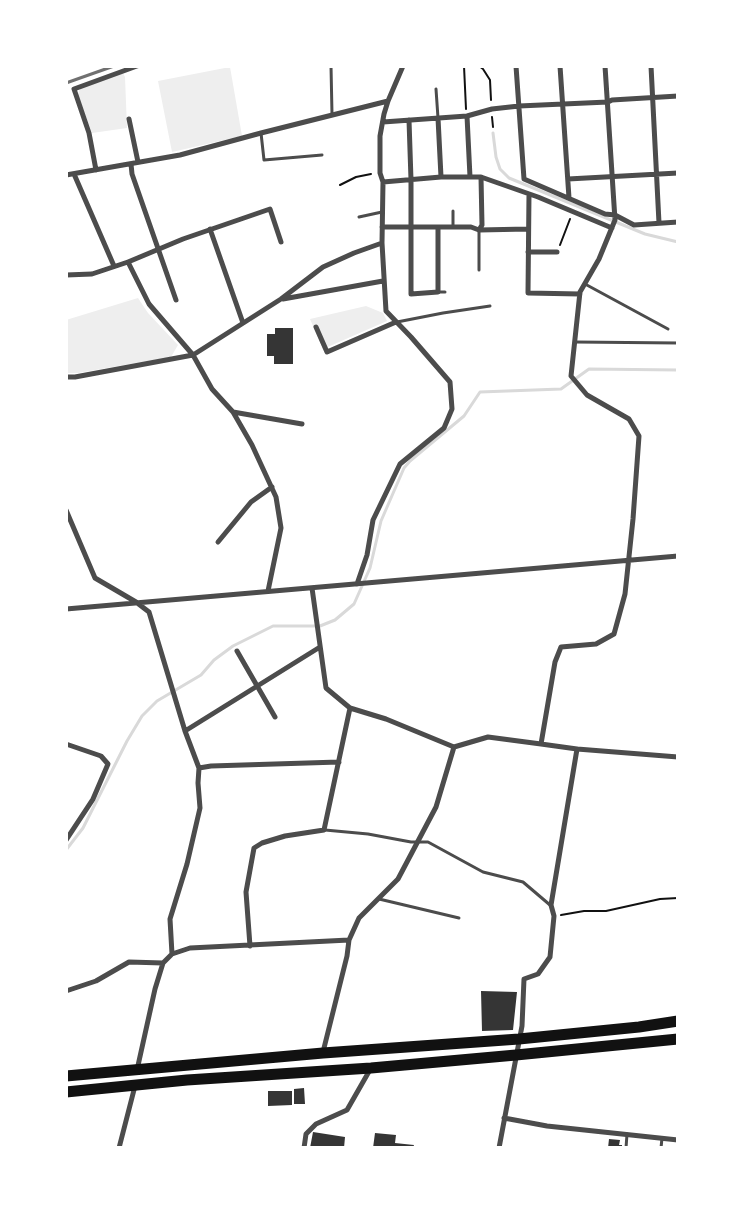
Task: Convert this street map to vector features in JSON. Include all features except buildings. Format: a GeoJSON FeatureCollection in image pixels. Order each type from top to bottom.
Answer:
{"type":"FeatureCollection","features":[{"type":"Feature","properties":{"kind":"main road"},"geometry":{"type":"LineString","coordinates":[[66,1076],[323,1053],[519,1039],[639,1027],[678,1021]]}},
{"type":"Feature","properties":{"kind":"main road"},"geometry":{"type":"LineString","coordinates":[[66,1092],[187,1080],[516,1056],[678,1039]]}},
{"type":"Feature","properties":{"kind":"street"},"geometry":{"type":"LineString","coordinates":[[96,170],[89,133],[74,89],[137,66]]}},
{"type":"Feature","properties":{"kind":"street"},"geometry":{"type":"LineString","coordinates":[[357,584],[367,555],[373,520],[400,464],[444,428],[452,409],[450,382],[386,311],[383,281],[383,182],[380,173],[380,136],[388,101],[403,66]]}},
{"type":"Feature","properties":{"kind":"street"},"geometry":{"type":"LineString","coordinates":[[516,66],[524,179],[605,214],[615,215],[634,225],[678,222]]}},
{"type":"Feature","properties":{"kind":"street"},"geometry":{"type":"LineString","coordinates":[[560,66],[569,198]]}},
{"type":"Feature","properties":{"kind":"street"},"geometry":{"type":"LineString","coordinates":[[541,744],[554,662],[561,647],[596,644],[614,634],[625,594],[639,436],[629,418],[586,395],[571,376],[580,294],[599,259],[615,220],[605,66]]}},
{"type":"Feature","properties":{"kind":"street"},"geometry":{"type":"LineString","coordinates":[[651,66],[659,223]]}},
{"type":"Feature","properties":{"kind":"street"},"geometry":{"type":"LineString","coordinates":[[383,122],[467,116],[492,109],[518,106],[608,102],[612,100],[678,96]]}},
{"type":"Feature","properties":{"kind":"street"},"geometry":{"type":"LineString","coordinates":[[66,175],[180,155],[260,132],[388,101]]}},
{"type":"Feature","properties":{"kind":"street"},"geometry":{"type":"LineString","coordinates":[[467,116],[470,177]]}},
{"type":"Feature","properties":{"kind":"street"},"geometry":{"type":"LineString","coordinates":[[438,118],[441,177]]}},
{"type":"Feature","properties":{"kind":"street"},"geometry":{"type":"LineString","coordinates":[[129,120],[138,162]]}},
{"type":"Feature","properties":{"kind":"street"},"geometry":{"type":"LineString","coordinates":[[409,120],[411,294],[438,292],[438,227]]}},
{"type":"Feature","properties":{"kind":"street"},"geometry":{"type":"LineString","coordinates":[[131,164],[132,174],[176,300]]}},
{"type":"Feature","properties":{"kind":"street"},"geometry":{"type":"LineString","coordinates":[[568,179],[678,173]]}},
{"type":"Feature","properties":{"kind":"street"},"geometry":{"type":"LineString","coordinates":[[74,174],[114,266]]}},
{"type":"Feature","properties":{"kind":"street"},"geometry":{"type":"LineString","coordinates":[[383,182],[441,177],[481,177],[529,194],[612,228]]}},
{"type":"Feature","properties":{"kind":"street"},"geometry":{"type":"LineString","coordinates":[[479,230],[482,225],[481,177]]}},
{"type":"Feature","properties":{"kind":"street"},"geometry":{"type":"LineString","coordinates":[[529,194],[528,293],[580,294]]}},
{"type":"Feature","properties":{"kind":"street"},"geometry":{"type":"LineString","coordinates":[[66,275],[92,274],[128,262],[210,229],[270,209],[281,242]]}},
{"type":"Feature","properties":{"kind":"street"},"geometry":{"type":"LineString","coordinates":[[382,227],[471,227],[479,230],[528,229]]}},
{"type":"Feature","properties":{"kind":"street"},"geometry":{"type":"LineString","coordinates":[[210,229],[243,323]]}},
{"type":"Feature","properties":{"kind":"street"},"geometry":{"type":"LineString","coordinates":[[66,377],[75,377],[193,355],[281,299],[323,267],[354,252],[382,243]]}},
{"type":"Feature","properties":{"kind":"street"},"geometry":{"type":"LineString","coordinates":[[528,252],[557,252]]}},
{"type":"Feature","properties":{"kind":"street"},"geometry":{"type":"LineString","coordinates":[[128,262],[148,304],[193,355],[212,390],[234,412],[272,487],[276,497],[281,528],[268,592]]}},
{"type":"Feature","properties":{"kind":"street"},"geometry":{"type":"LineString","coordinates":[[281,299],[383,281]]}},
{"type":"Feature","properties":{"kind":"street"},"geometry":{"type":"LineString","coordinates":[[316,327],[327,352],[396,322]]}},
{"type":"Feature","properties":{"kind":"street"},"geometry":{"type":"LineString","coordinates":[[234,412],[302,424]]}},
{"type":"Feature","properties":{"kind":"street"},"geometry":{"type":"LineString","coordinates":[[218,542],[251,502],[272,487]]}},
{"type":"Feature","properties":{"kind":"street"},"geometry":{"type":"LineString","coordinates":[[66,510],[95,578],[136,602],[148,612],[185,731],[199,768],[200,808],[187,864],[170,920],[172,954]]}},
{"type":"Feature","properties":{"kind":"street"},"geometry":{"type":"LineString","coordinates":[[66,609],[678,556]]}},
{"type":"Feature","properties":{"kind":"street"},"geometry":{"type":"LineString","coordinates":[[312,588],[326,688],[350,708],[386,719],[454,747],[488,737],[577,749],[678,757]]}},
{"type":"Feature","properties":{"kind":"street"},"geometry":{"type":"LineString","coordinates":[[185,731],[320,647]]}},
{"type":"Feature","properties":{"kind":"street"},"geometry":{"type":"LineString","coordinates":[[237,651],[275,718]]}},
{"type":"Feature","properties":{"kind":"street"},"geometry":{"type":"LineString","coordinates":[[250,946],[246,892],[254,848],[262,843],[285,836],[324,830],[350,708]]}},
{"type":"Feature","properties":{"kind":"street"},"geometry":{"type":"LineString","coordinates":[[66,744],[101,756],[108,764],[93,798],[66,840]]}},
{"type":"Feature","properties":{"kind":"street"},"geometry":{"type":"LineString","coordinates":[[323,1053],[347,956],[349,940],[359,918],[398,879],[436,807],[454,747]]}},
{"type":"Feature","properties":{"kind":"street"},"geometry":{"type":"LineString","coordinates":[[499,1148],[522,1026],[524,979],[538,974],[550,956],[554,916],[552,906],[577,749]]}},
{"type":"Feature","properties":{"kind":"street"},"geometry":{"type":"LineString","coordinates":[[199,768],[339,762]]}},
{"type":"Feature","properties":{"kind":"street"},"geometry":{"type":"LineString","coordinates":[[138,1070],[155,989],[163,963],[172,954],[190,948],[349,940]]}},
{"type":"Feature","properties":{"kind":"street"},"geometry":{"type":"LineString","coordinates":[[66,991],[96,980],[128,962],[163,963]]}},
{"type":"Feature","properties":{"kind":"street"},"geometry":{"type":"LineString","coordinates":[[304,1148],[306,1134],[316,1124],[347,1110],[371,1068]]}},
{"type":"Feature","properties":{"kind":"street"},"geometry":{"type":"LineString","coordinates":[[119,1148],[135,1085]]}},
{"type":"Feature","properties":{"kind":"street"},"geometry":{"type":"LineString","coordinates":[[504,1118],[547,1126],[678,1140]]}},
{"type":"Feature","properties":{"kind":"lane"},"geometry":{"type":"LineString","coordinates":[[331,66],[332,114]]}},
{"type":"Feature","properties":{"kind":"lane"},"geometry":{"type":"LineString","coordinates":[[436,89],[438,118]]}},
{"type":"Feature","properties":{"kind":"lane"},"geometry":{"type":"LineString","coordinates":[[260,132],[264,160],[322,155]]}},
{"type":"Feature","properties":{"kind":"lane"},"geometry":{"type":"LineString","coordinates":[[453,211],[453,227]]}},
{"type":"Feature","properties":{"kind":"lane"},"geometry":{"type":"LineString","coordinates":[[359,216],[382,212]]}},
{"type":"Feature","properties":{"kind":"lane"},"geometry":{"type":"LineString","coordinates":[[479,230],[479,270]]}},
{"type":"Feature","properties":{"kind":"lane"},"geometry":{"type":"LineString","coordinates":[[585,284],[668,329]]}},
{"type":"Feature","properties":{"kind":"lane"},"geometry":{"type":"LineString","coordinates":[[438,292],[445,292]]}},
{"type":"Feature","properties":{"kind":"lane"},"geometry":{"type":"LineString","coordinates":[[396,322],[443,312],[490,306]]}},
{"type":"Feature","properties":{"kind":"lane"},"geometry":{"type":"LineString","coordinates":[[575,342],[678,343]]}},
{"type":"Feature","properties":{"kind":"lane"},"geometry":{"type":"LineString","coordinates":[[324,830],[368,834],[411,842],[428,842],[482,872],[523,882],[552,906]]}},
{"type":"Feature","properties":{"kind":"lane"},"geometry":{"type":"LineString","coordinates":[[378,898],[459,918]]}},
{"type":"Feature","properties":{"kind":"lane"},"geometry":{"type":"LineString","coordinates":[[626,1148],[628,1134]]}},
{"type":"Feature","properties":{"kind":"lane"},"geometry":{"type":"LineString","coordinates":[[661,1148],[662,1138]]}},
{"type":"Feature","properties":{"kind":"path"},"geometry":{"type":"LineString","coordinates":[[464,66],[467,116]]}},
{"type":"Feature","properties":{"kind":"path"},"geometry":{"type":"LineString","coordinates":[[479,66],[490,80],[493,127]]}},
{"type":"Feature","properties":{"kind":"path"},"geometry":{"type":"LineString","coordinates":[[340,185],[356,177],[380,173]]}},
{"type":"Feature","properties":{"kind":"path"},"geometry":{"type":"LineString","coordinates":[[557,252],[573,212]]}},
{"type":"Feature","properties":{"kind":"path"},"geometry":{"type":"LineString","coordinates":[[554,916],[584,911],[606,911],[660,898],[678,898]]}},
{"type":"Feature","properties":{"kind":"shaded area"},"geometry":{"type":"Polygon","coordinates":[[[230,67],[242,136],[172,152],[158,81],[230,67]]]}},
{"type":"Feature","properties":{"kind":"shaded area"},"geometry":{"type":"Polygon","coordinates":[[[123,73],[125,77],[127,128],[92,133],[78,95],[79,91],[81,88],[123,73]]]}},
{"type":"Feature","properties":{"kind":"shaded area"},"geometry":{"type":"Polygon","coordinates":[[[138,298],[148,313],[178,345],[171,357],[78,373],[66,373],[66,320],[138,298]]]}},
{"type":"Feature","properties":{"kind":"shaded area"},"geometry":{"type":"Polygon","coordinates":[[[366,306],[383,313],[387,321],[323,349],[310,319],[366,306]]]}},
{"type":"Feature","properties":{"kind":"waterway"},"geometry":{"type":"LineString","coordinates":[[493,133],[496,157],[500,169],[509,178],[645,234],[678,242]]}},
{"type":"Feature","properties":{"kind":"waterway"},"geometry":{"type":"LineString","coordinates":[[66,850],[83,828],[127,741],[142,716],[157,701],[201,675],[214,660],[233,646],[273,626],[320,626],[335,620],[354,604],[370,568],[381,521],[404,468],[464,416],[480,392],[561,389],[589,369],[678,370]]}},
{"type":"Feature","properties":{"kind":"railway"},"geometry":{"type":"LineString","coordinates":[[66,83],[114,66]]}}]}
